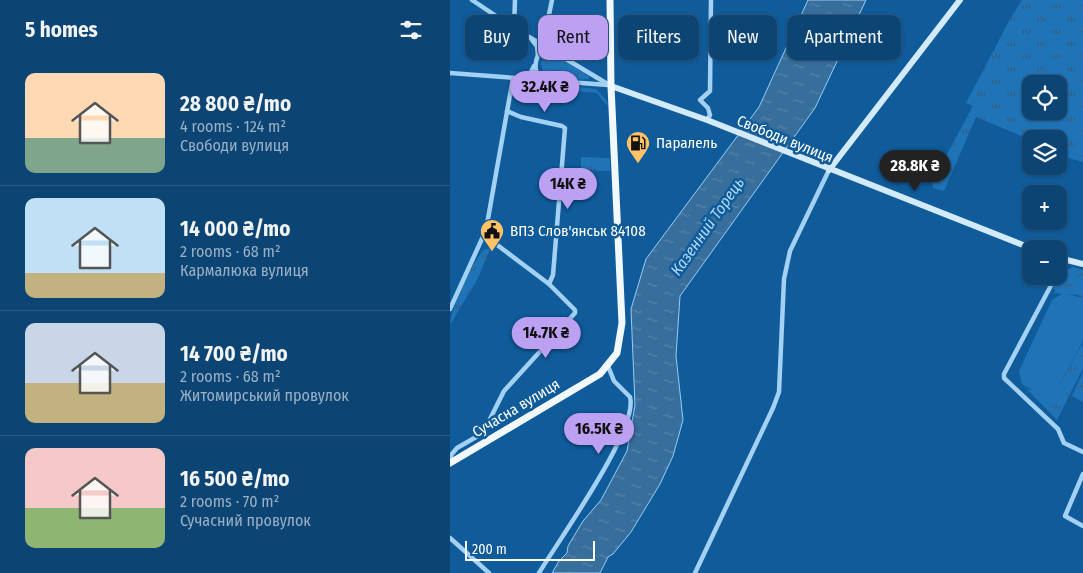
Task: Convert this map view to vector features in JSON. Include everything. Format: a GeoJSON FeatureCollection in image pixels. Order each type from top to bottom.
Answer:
{"type":"FeatureCollection","features":[{"type":"Feature","properties":{"kind":"main road","name":"Сучасна вулиця"},"geometry":{"type":"LineString","coordinates":[[450,462],[600,374],[608,366],[619,347],[622,296],[611,86],[610,0]]}},
{"type":"Feature","properties":{"kind":"main road"},"geometry":{"type":"LineString","coordinates":[[828,170],[960,0]]}},
{"type":"Feature","properties":{"kind":"main road","name":"Свободи вулиця"},"geometry":{"type":"LineString","coordinates":[[611,86],[707,120],[828,170],[1022,245]]}},
{"type":"Feature","properties":{"kind":"main road"},"geometry":{"type":"LineString","coordinates":[[1067,260],[1083,264]]}},
{"type":"Feature","properties":{"kind":"street"},"geometry":{"type":"LineString","coordinates":[[472,0],[494,15]]}},
{"type":"Feature","properties":{"kind":"street"},"geometry":{"type":"LineString","coordinates":[[514,0],[514,15]]}},
{"type":"Feature","properties":{"kind":"street"},"geometry":{"type":"LineString","coordinates":[[549,15],[552,0]]}},
{"type":"Feature","properties":{"kind":"street"},"geometry":{"type":"LineString","coordinates":[[707,120],[710,115],[708,108],[700,100],[710,91],[711,0]]}},
{"type":"Feature","properties":{"kind":"street"},"geometry":{"type":"LineString","coordinates":[[528,36],[538,42]]}},
{"type":"Feature","properties":{"kind":"street"},"geometry":{"type":"LineString","coordinates":[[522,79],[530,74],[535,66],[538,55],[537,46],[532,38]]}},
{"type":"Feature","properties":{"kind":"street"},"geometry":{"type":"LineString","coordinates":[[569,60],[611,86]]}},
{"type":"Feature","properties":{"kind":"street"},"geometry":{"type":"LineString","coordinates":[[535,66],[539,76],[545,81]]}},
{"type":"Feature","properties":{"kind":"street"},"geometry":{"type":"LineString","coordinates":[[450,73],[611,86]]}},
{"type":"Feature","properties":{"kind":"street"},"geometry":{"type":"LineString","coordinates":[[450,309],[484,235],[513,78]]}},
{"type":"Feature","properties":{"kind":"street"},"geometry":{"type":"LineString","coordinates":[[508,111],[521,117],[565,128],[553,275],[549,284]]}},
{"type":"Feature","properties":{"kind":"street"},"geometry":{"type":"LineString","coordinates":[[695,573],[776,400],[781,377],[784,279],[790,251],[828,170]]}},
{"type":"Feature","properties":{"kind":"street"},"geometry":{"type":"LineString","coordinates":[[450,462],[451,455],[457,448],[483,433],[504,391],[573,315],[575,310],[549,284],[484,235]]}},
{"type":"Feature","properties":{"kind":"street"},"geometry":{"type":"LineString","coordinates":[[1051,285],[1004,378],[1058,429],[1064,443],[1083,452]]}},
{"type":"Feature","properties":{"kind":"street"},"geometry":{"type":"LineString","coordinates":[[539,573],[616,447],[630,415],[630,397],[614,380],[608,366]]}},
{"type":"Feature","properties":{"kind":"street"},"geometry":{"type":"LineString","coordinates":[[1083,474],[1065,516],[1083,526]]}},
{"type":"Feature","properties":{"kind":"street"},"geometry":{"type":"LineString","coordinates":[[450,538],[490,573]]}},
{"type":"Feature","properties":{"kind":"green space"},"geometry":{"type":"Polygon","coordinates":[[[1022,0],[1083,0],[1083,162],[1067,158],[1067,130],[1022,130],[1022,136],[976,117],[944,191],[933,188],[932,182],[973,106],[966,103],[1022,0]]]}},
{"type":"Feature","properties":{"kind":"green space"},"geometry":{"type":"Polygon","coordinates":[[[543,60],[562,60],[589,76],[589,79],[571,80],[571,78],[555,77],[554,80],[544,77],[541,63],[543,60]]]}},
{"type":"Feature","properties":{"kind":"green space"},"geometry":{"type":"Polygon","coordinates":[[[575,87],[596,89],[607,101],[608,107],[597,93],[575,91],[575,87]]]}},
{"type":"Feature","properties":{"kind":"green space"},"geometry":{"type":"Polygon","coordinates":[[[581,157],[610,158],[610,171],[581,170],[581,157]]]}},
{"type":"Feature","properties":{"kind":"green space"},"geometry":{"type":"Polygon","coordinates":[[[485,249],[490,249],[478,278],[450,325],[463,285],[475,262],[485,249]]]}},
{"type":"Feature","properties":{"kind":"green space"},"geometry":{"type":"Polygon","coordinates":[[[1073,267],[1083,270],[1083,298],[1078,295],[1054,293],[1056,290],[1053,289],[1055,285],[1067,285],[1067,270],[1073,267]]]}},
{"type":"Feature","properties":{"kind":"green space"},"geometry":{"type":"Polygon","coordinates":[[[1063,293],[1083,298],[1083,341],[1057,390],[1053,395],[1042,396],[1022,384],[1019,371],[1052,300],[1063,293]]]}},
{"type":"Feature","properties":{"kind":"green space"},"geometry":{"type":"Polygon","coordinates":[[[1081,346],[1083,346],[1083,368],[1057,420],[1022,384],[1029,390],[1057,390],[1081,346]]]}},
{"type":"Feature","properties":{"kind":"green space"},"geometry":{"type":"Polygon","coordinates":[[[1083,372],[1083,402],[1072,396],[1083,372]]]}},
{"type":"Feature","properties":{"kind":"water"},"geometry":{"type":"Polygon","coordinates":[[[808,0],[866,0],[859,15],[801,15],[808,0]]]}},
{"type":"Feature","properties":{"kind":"water","name":"Казенний Торець"},"geometry":{"type":"Polygon","coordinates":[[[787,46],[787,60],[838,60],[815,108],[680,296],[676,356],[683,420],[673,456],[660,484],[631,532],[613,554],[608,557],[600,573],[552,573],[559,561],[567,553],[568,546],[583,521],[601,500],[627,451],[635,405],[631,309],[646,259],[759,107],[787,46]]]}},
{"type":"Feature","properties":{"kind":"place","name":"Паралель"},"geometry":{"type":"Point","coordinates":[638,164]}},
{"type":"Feature","properties":{"kind":"place","name":"ВПЗ Слов'янськ 84108"},"geometry":{"type":"Point","coordinates":[492,252]}}]}
